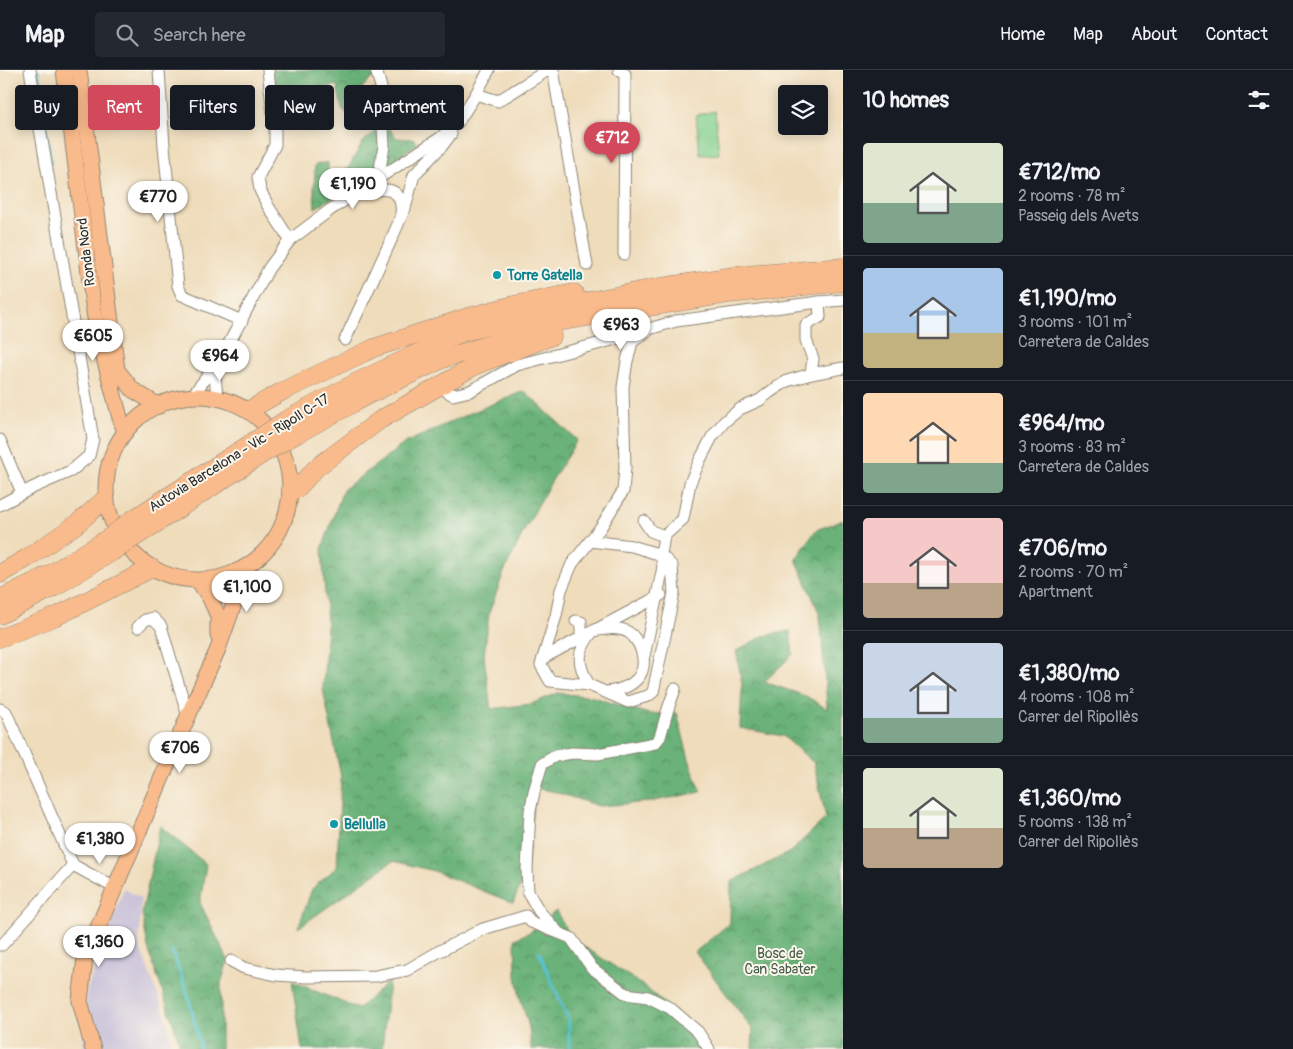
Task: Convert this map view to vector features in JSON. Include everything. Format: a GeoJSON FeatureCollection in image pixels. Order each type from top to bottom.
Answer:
{"type":"FeatureCollection","features":[{"type":"Feature","properties":{"kind":"highway","name":"Autovia Barcelona - Vic - Ripoll C-17"},"geometry":{"type":"LineString","coordinates":[[0,615],[56,586],[139,524],[258,447],[286,420],[354,383],[460,334],[580,303],[656,288],[734,276],[843,267]]}},
{"type":"Feature","properties":{"kind":"highway"},"geometry":{"type":"LineString","coordinates":[[250,410],[374,348],[465,318],[514,305],[590,289],[674,277],[734,276]]}},
{"type":"Feature","properties":{"kind":"highway","name":"Autovia Barcelona - Vic - Ripoll C-17"},"geometry":{"type":"LineString","coordinates":[[258,447],[297,434],[368,395],[443,359],[562,321],[728,294],[843,282]]}},
{"type":"Feature","properties":{"kind":"highway"},"geometry":{"type":"LineString","coordinates":[[291,490],[297,489],[316,468],[380,420],[476,365],[549,337],[617,317],[728,294]]}},
{"type":"Feature","properties":{"kind":"highway"},"geometry":{"type":"LineString","coordinates":[[0,574],[77,524],[105,499]]}},
{"type":"Feature","properties":{"kind":"highway","name":"Autovia Barcelona - Vic - Ripoll C-17"},"geometry":{"type":"LineString","coordinates":[[0,599],[110,546]]}},
{"type":"Feature","properties":{"kind":"highway"},"geometry":{"type":"LineString","coordinates":[[0,638],[57,616],[152,568]]}},
{"type":"Feature","properties":{"kind":"main road","name":"Ronda Nord"},"geometry":{"type":"LineString","coordinates":[[64,70],[97,331],[125,432]]}},
{"type":"Feature","properties":{"kind":"main road","name":"Ronda Nord"},"geometry":{"type":"LineString","coordinates":[[79,70],[117,370],[133,390],[159,406]]}},
{"type":"Feature","properties":{"kind":"main road"},"geometry":{"type":"LineString","coordinates":[[93,1049],[80,1001],[85,958],[218,649],[244,570],[266,546],[279,526],[291,490],[284,452],[278,436],[270,426],[250,410],[217,397],[192,396],[159,406],[143,414],[125,432],[111,462],[105,499],[121,538],[152,568],[180,579],[200,583],[244,570]]}},
{"type":"Feature","properties":{"kind":"main road"},"geometry":{"type":"LineString","coordinates":[[200,583],[210,598],[218,616],[218,649]]}},
{"type":"Feature","properties":{"kind":"street"},"geometry":{"type":"LineString","coordinates":[[0,505],[71,471],[89,456],[92,439],[30,70]]}},
{"type":"Feature","properties":{"kind":"street"},"geometry":{"type":"LineString","coordinates":[[159,70],[164,146],[178,286],[182,295],[242,321]]}},
{"type":"Feature","properties":{"kind":"street"},"geometry":{"type":"LineString","coordinates":[[268,70],[275,144],[258,177],[260,190],[268,206],[290,240]]}},
{"type":"Feature","properties":{"kind":"street"},"geometry":{"type":"LineString","coordinates":[[376,70],[381,87],[384,146],[378,179]]}},
{"type":"Feature","properties":{"kind":"street"},"geometry":{"type":"LineString","coordinates":[[464,113],[488,70]]}},
{"type":"Feature","properties":{"kind":"street"},"geometry":{"type":"LineString","coordinates":[[476,94],[498,101],[548,70]]}},
{"type":"Feature","properties":{"kind":"street"},"geometry":{"type":"LineString","coordinates":[[553,70],[587,265]]}},
{"type":"Feature","properties":{"kind":"street"},"geometry":{"type":"LineString","coordinates":[[622,72],[624,254]]}},
{"type":"Feature","properties":{"kind":"street"},"geometry":{"type":"LineString","coordinates":[[217,397],[214,375],[219,362],[270,268],[290,240],[330,210],[440,138],[449,130]]}},
{"type":"Feature","properties":{"kind":"street"},"geometry":{"type":"LineString","coordinates":[[345,340],[401,218],[414,175],[442,146],[453,130]]}},
{"type":"Feature","properties":{"kind":"street"},"geometry":{"type":"LineString","coordinates":[[400,164],[408,164],[412,168],[414,175]]}},
{"type":"Feature","properties":{"kind":"street"},"geometry":{"type":"LineString","coordinates":[[351,196],[376,189],[388,189],[397,194],[402,205],[401,218]]}},
{"type":"Feature","properties":{"kind":"street"},"geometry":{"type":"LineString","coordinates":[[439,386],[452,395],[470,390],[517,365],[552,357],[676,321],[843,300]]}},
{"type":"Feature","properties":{"kind":"street"},"geometry":{"type":"LineString","coordinates":[[811,374],[813,359],[806,340],[806,325],[820,317],[819,302]]}},
{"type":"Feature","properties":{"kind":"street"},"geometry":{"type":"LineString","coordinates":[[590,541],[632,546],[661,555],[672,566],[674,593],[653,692],[648,696],[628,702],[590,685],[550,680],[541,666],[556,616],[561,590],[572,564],[590,541],[601,527],[623,491],[623,387],[632,342],[648,330]]}},
{"type":"Feature","properties":{"kind":"street"},"geometry":{"type":"LineString","coordinates":[[192,396],[219,362]]}},
{"type":"Feature","properties":{"kind":"street"},"geometry":{"type":"LineString","coordinates":[[608,692],[622,690],[635,682],[644,669],[644,656],[663,566],[661,555],[664,536],[683,519],[690,483],[712,436],[724,422],[740,409],[760,400],[787,381],[843,368]]}},
{"type":"Feature","properties":{"kind":"street"},"geometry":{"type":"LineString","coordinates":[[0,440],[22,493]]}},
{"type":"Feature","properties":{"kind":"street"},"geometry":{"type":"LineString","coordinates":[[644,521],[651,531],[664,536]]}},
{"type":"Feature","properties":{"kind":"street"},"geometry":{"type":"LineString","coordinates":[[543,658],[674,588]]}},
{"type":"Feature","properties":{"kind":"street"},"geometry":{"type":"LineString","coordinates":[[138,627],[145,620],[153,618],[161,626],[188,716]]}},
{"type":"Feature","properties":{"kind":"street"},"geometry":{"type":"LineString","coordinates":[[576,621],[581,622],[581,638]]}},
{"type":"Feature","properties":{"kind":"street"},"geometry":{"type":"LineString","coordinates":[[590,685],[580,666],[585,641],[593,631],[611,628],[628,632],[638,642],[644,656]]}},
{"type":"Feature","properties":{"kind":"street"},"geometry":{"type":"LineString","coordinates":[[675,689],[660,737],[654,743],[598,754],[555,756],[542,764],[530,811],[526,916],[531,922],[571,938],[592,968],[626,994],[648,997],[670,1008],[698,1032],[709,1049]]}},
{"type":"Feature","properties":{"kind":"street"},"geometry":{"type":"LineString","coordinates":[[0,709],[6,712],[73,865],[115,888]]}},
{"type":"Feature","properties":{"kind":"street"},"geometry":{"type":"LineString","coordinates":[[0,945],[73,865]]}},
{"type":"Feature","properties":{"kind":"street"},"geometry":{"type":"LineString","coordinates":[[528,892],[539,911],[559,933]]}},
{"type":"Feature","properties":{"kind":"street"},"geometry":{"type":"LineString","coordinates":[[231,961],[244,968],[276,976],[376,976],[407,970],[482,929],[526,916]]}},
{"type":"Feature","properties":{"kind":"shaded area"},"geometry":{"type":"Polygon","coordinates":[[[124,889],[141,898],[139,945],[167,1020],[172,1049],[83,1049],[87,991],[124,889]]]}},
{"type":"Feature","properties":{"kind":"green space"},"geometry":{"type":"Polygon","coordinates":[[[269,70],[388,70],[372,78],[365,85],[344,85],[344,111],[337,85],[272,85],[269,70]]]}},
{"type":"Feature","properties":{"kind":"green space"},"geometry":{"type":"Polygon","coordinates":[[[715,111],[719,154],[700,155],[696,115],[715,111]]]}},
{"type":"Feature","properties":{"kind":"green space"},"geometry":{"type":"Polygon","coordinates":[[[373,130],[390,130],[396,138],[414,139],[417,144],[406,151],[394,164],[315,208],[315,165],[328,162],[328,185],[344,175],[363,142],[375,132],[373,130]]]}},
{"type":"Feature","properties":{"kind":"green space"},"geometry":{"type":"Polygon","coordinates":[[[524,391],[577,440],[523,533],[504,572],[489,613],[484,656],[491,709],[531,704],[558,693],[593,697],[649,714],[677,713],[689,759],[701,792],[649,802],[599,806],[552,791],[535,788],[527,869],[513,903],[434,871],[393,861],[298,928],[312,889],[337,867],[341,777],[323,689],[327,625],[322,549],[343,490],[405,443],[524,391]]]}},
{"type":"Feature","properties":{"kind":"green space","name":"Bosc de Can Sabater"},"geometry":{"type":"Polygon","coordinates":[[[843,520],[843,1049],[752,1049],[753,1030],[695,952],[730,923],[731,882],[790,852],[826,818],[814,763],[783,736],[740,728],[742,684],[736,651],[763,636],[790,631],[793,654],[764,682],[806,696],[827,709],[820,615],[796,559],[816,530],[843,520]]]}},
{"type":"Feature","properties":{"kind":"green space"},"geometry":{"type":"Polygon","coordinates":[[[160,826],[206,864],[200,903],[228,960],[221,983],[221,1049],[179,1049],[179,1041],[148,948],[142,913],[160,826]]]}},
{"type":"Feature","properties":{"kind":"green space"},"geometry":{"type":"Polygon","coordinates":[[[556,911],[571,938],[644,986],[681,1018],[706,1049],[531,1049],[529,1027],[516,976],[515,939],[530,932],[556,911]]]}},
{"type":"Feature","properties":{"kind":"green space"},"geometry":{"type":"Polygon","coordinates":[[[292,981],[358,1009],[389,981],[382,1049],[302,1049],[292,981]]]}},
{"type":"Feature","properties":{"kind":"waterway"},"geometry":{"type":"LineString","coordinates":[[38,70],[51,163]]}},
{"type":"Feature","properties":{"kind":"waterway"},"geometry":{"type":"LineString","coordinates":[[172,951],[187,991],[200,1049]]}},
{"type":"Feature","properties":{"kind":"waterway"},"geometry":{"type":"LineString","coordinates":[[539,952],[569,1021],[569,1049]]}},
{"type":"Feature","properties":{"kind":"place","name":"Torre Gatella"},"geometry":{"type":"Point","coordinates":[497,275]}},
{"type":"Feature","properties":{"kind":"place","name":"Bellulla"},"geometry":{"type":"Point","coordinates":[334,824]}}]}
